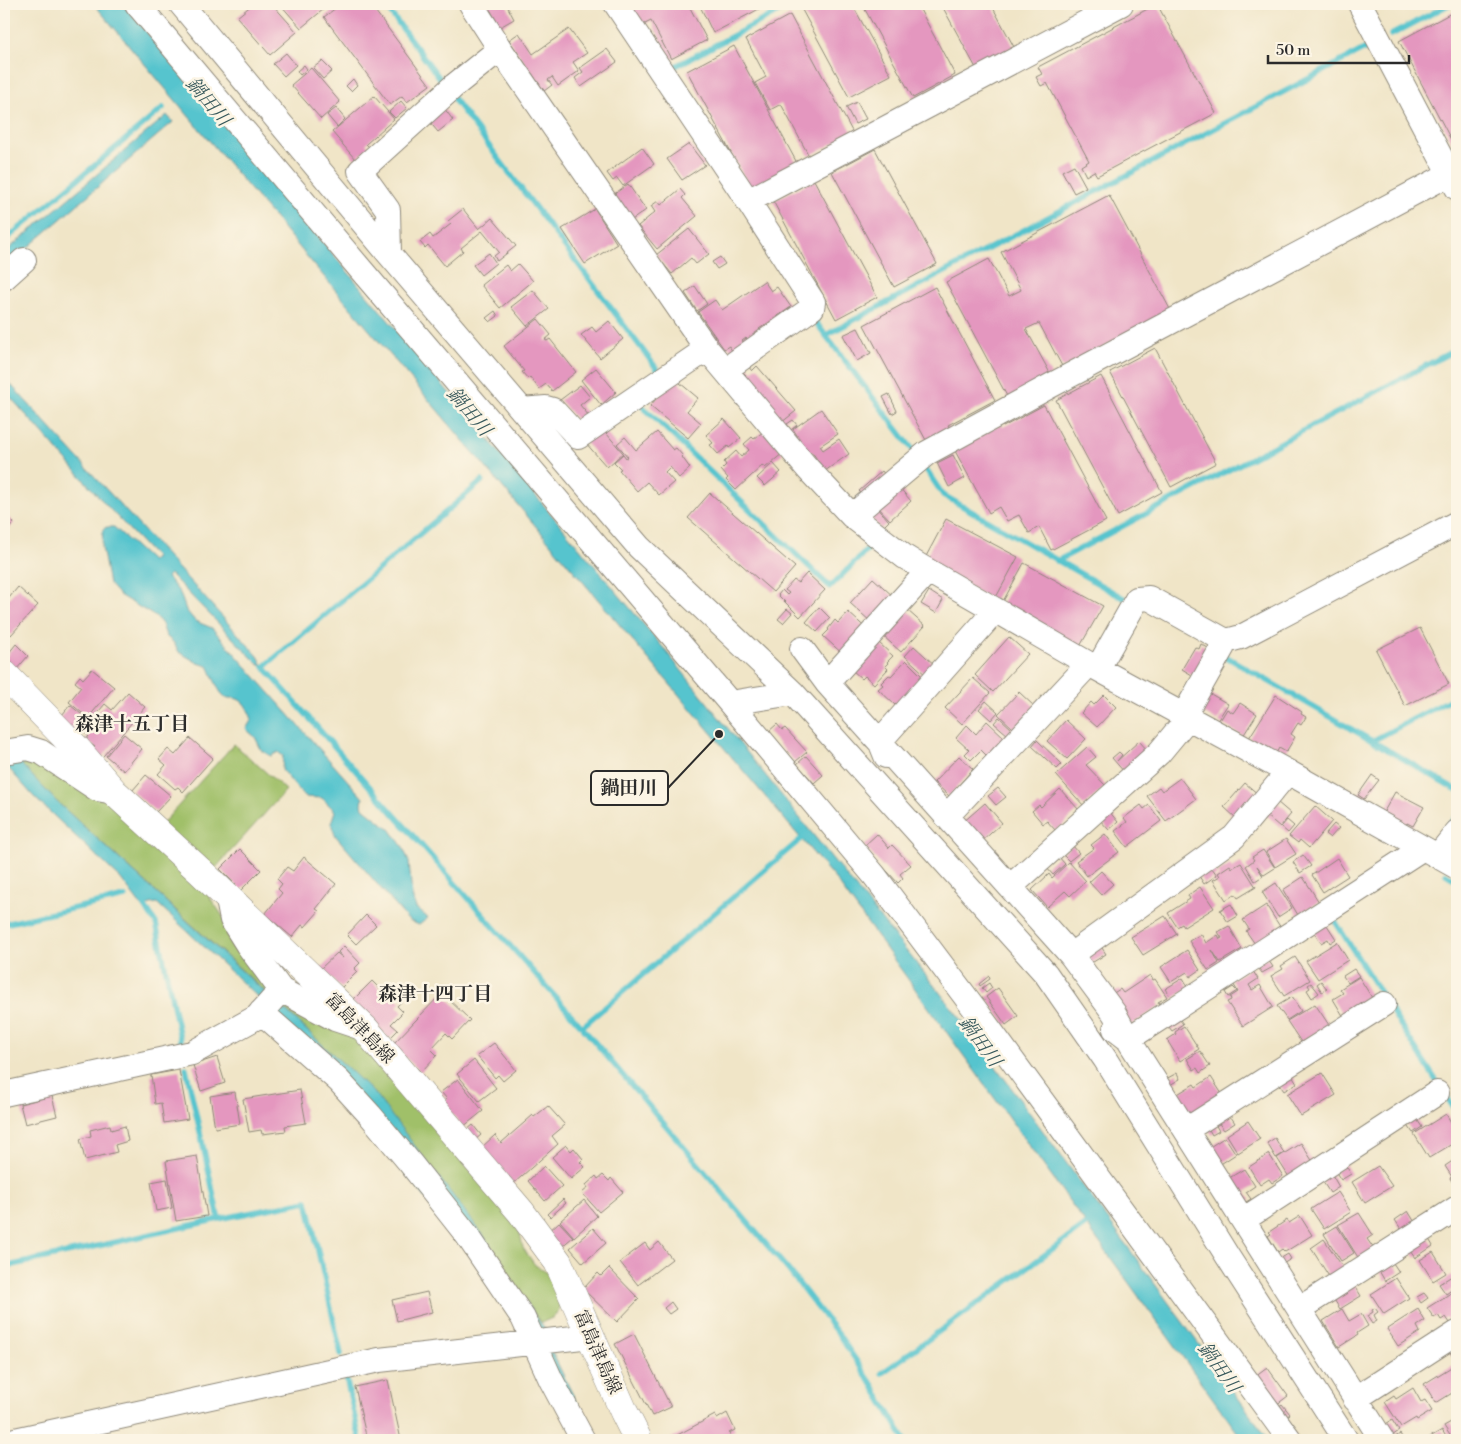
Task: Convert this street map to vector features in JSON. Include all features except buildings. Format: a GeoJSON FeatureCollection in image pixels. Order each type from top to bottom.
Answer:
{"type":"FeatureCollection","features":[{"type":"Feature","properties":{"kind":"main road","name":"富島津島線"},"geometry":{"type":"LineString","coordinates":[[4,674],[75,747],[114,792],[201,872],[228,900],[365,1029],[521,1212],[558,1262],[638,1440]]}},
{"type":"Feature","properties":{"kind":"street"},"geometry":{"type":"LineString","coordinates":[[137,4],[874,875],[974,1008],[1290,1440]]}},
{"type":"Feature","properties":{"kind":"street"},"geometry":{"type":"LineString","coordinates":[[181,4],[389,254],[638,547],[793,693],[1046,974],[1104,1059],[1233,1265],[1346,1440]]}},
{"type":"Feature","properties":{"kind":"street"},"geometry":{"type":"LineString","coordinates":[[471,4],[707,349],[808,468],[852,516],[904,557],[928,571],[1094,666],[1439,857]]}},
{"type":"Feature","properties":{"kind":"street"},"geometry":{"type":"LineString","coordinates":[[616,4],[813,302],[812,308],[725,370]]}},
{"type":"Feature","properties":{"kind":"street"},"geometry":{"type":"LineString","coordinates":[[748,201],[1121,4]]}},
{"type":"Feature","properties":{"kind":"street"},"geometry":{"type":"LineString","coordinates":[[852,516],[928,453],[1050,386],[1455,178],[1360,4]]}},
{"type":"Feature","properties":{"kind":"street"},"geometry":{"type":"LineString","coordinates":[[389,254],[388,210],[360,171],[455,85],[500,49]]}},
{"type":"Feature","properties":{"kind":"street"},"geometry":{"type":"LineString","coordinates":[[4,278],[24,260]]}},
{"type":"Feature","properties":{"kind":"street"},"geometry":{"type":"LineString","coordinates":[[522,410],[546,408],[553,410],[578,436],[707,349]]}},
{"type":"Feature","properties":{"kind":"street"},"geometry":{"type":"LineString","coordinates":[[947,816],[1094,666],[1137,599],[1149,598],[1226,641],[1241,637],[1457,523]]}},
{"type":"Feature","properties":{"kind":"street"},"geometry":{"type":"LineString","coordinates":[[827,683],[928,571]]}},
{"type":"Feature","properties":{"kind":"street"},"geometry":{"type":"LineString","coordinates":[[880,741],[996,610]]}},
{"type":"Feature","properties":{"kind":"street"},"geometry":{"type":"LineString","coordinates":[[1010,887],[1159,753],[1186,716],[1226,641]]}},
{"type":"Feature","properties":{"kind":"street"},"geometry":{"type":"LineString","coordinates":[[802,649],[827,683],[1071,955],[1114,1013],[1128,1039],[1382,1440]]}},
{"type":"Feature","properties":{"kind":"street"},"geometry":{"type":"LineString","coordinates":[[730,703],[793,693]]}},
{"type":"Feature","properties":{"kind":"street"},"geometry":{"type":"LineString","coordinates":[[880,741],[890,766],[924,810],[925,839]]}},
{"type":"Feature","properties":{"kind":"street"},"geometry":{"type":"LineString","coordinates":[[11,751],[28,748],[41,752],[97,790],[114,792]]}},
{"type":"Feature","properties":{"kind":"street"},"geometry":{"type":"LineString","coordinates":[[1071,955],[1234,837],[1288,772]]}},
{"type":"Feature","properties":{"kind":"street"},"geometry":{"type":"LineString","coordinates":[[1128,1039],[1439,857],[1457,832]]}},
{"type":"Feature","properties":{"kind":"street"},"geometry":{"type":"LineString","coordinates":[[228,900],[232,920],[247,944],[271,1002],[370,1115],[467,1235],[522,1318],[542,1342],[583,1440]]}},
{"type":"Feature","properties":{"kind":"street"},"geometry":{"type":"LineString","coordinates":[[1046,974],[1071,981],[1110,1024],[1128,1039]]}},
{"type":"Feature","properties":{"kind":"street"},"geometry":{"type":"LineString","coordinates":[[271,1002],[365,1029]]}},
{"type":"Feature","properties":{"kind":"street"},"geometry":{"type":"LineString","coordinates":[[4,1094],[192,1053],[257,1017],[271,1002]]}},
{"type":"Feature","properties":{"kind":"street"},"geometry":{"type":"LineString","coordinates":[[1186,1130],[1384,1004]]}},
{"type":"Feature","properties":{"kind":"street"},"geometry":{"type":"LineString","coordinates":[[1243,1220],[1437,1093]]}},
{"type":"Feature","properties":{"kind":"street"},"geometry":{"type":"LineString","coordinates":[[1299,1309],[1457,1208]]}},
{"type":"Feature","properties":{"kind":"street"},"geometry":{"type":"LineString","coordinates":[[1356,1399],[1457,1332]]}},
{"type":"Feature","properties":{"kind":"street"},"geometry":{"type":"LineString","coordinates":[[15,1440],[379,1360],[591,1336]]}},
{"type":"Feature","properties":{"kind":"green space"},"geometry":{"type":"Polygon","coordinates":[[[234,744],[286,790],[212,872],[161,825],[234,744]]]}},
{"type":"Feature","properties":{"kind":"green space"},"geometry":{"type":"Polygon","coordinates":[[[33,756],[117,806],[206,892],[271,985],[268,994],[56,801],[22,765],[23,758],[33,756]]]}},
{"type":"Feature","properties":{"kind":"green space"},"geometry":{"type":"Polygon","coordinates":[[[284,1002],[357,1038],[511,1218],[520,1233],[523,1248],[535,1265],[554,1277],[560,1292],[559,1310],[554,1317],[541,1323],[375,1094],[280,1005],[284,1002]]]}},
{"type":"Feature","properties":{"kind":"water"},"geometry":{"type":"Polygon","coordinates":[[[94,4],[123,4],[661,645],[961,1019],[1269,1440],[1243,1440],[836,880],[94,4]]]}},
{"type":"Feature","properties":{"kind":"water"},"geometry":{"type":"Polygon","coordinates":[[[167,115],[173,122],[4,268],[4,253],[167,115]]]}},
{"type":"Feature","properties":{"kind":"water"},"geometry":{"type":"Polygon","coordinates":[[[4,377],[258,656],[264,667],[258,664],[170,574],[167,577],[180,593],[186,610],[195,621],[212,628],[363,798],[363,808],[390,829],[403,847],[409,862],[412,896],[416,908],[428,918],[419,925],[408,920],[335,835],[331,823],[335,811],[322,798],[304,797],[282,770],[283,756],[278,752],[271,756],[262,751],[255,737],[246,729],[252,719],[243,703],[238,699],[224,696],[219,690],[208,666],[198,663],[179,652],[174,643],[166,636],[162,624],[156,617],[119,595],[109,584],[102,547],[103,529],[114,527],[151,561],[156,558],[4,390],[4,377]]]}},
{"type":"Feature","properties":{"kind":"water"},"geometry":{"type":"Polygon","coordinates":[[[23,758],[22,765],[56,801],[375,1094],[484,1236],[534,1315],[547,1331],[551,1350],[595,1440],[588,1440],[536,1331],[261,1000],[157,903],[142,907],[121,879],[34,797],[4,763],[23,758]]]}},
{"type":"Feature","properties":{"kind":"waterway"},"geometry":{"type":"LineString","coordinates":[[384,4],[444,84]]}},
{"type":"Feature","properties":{"kind":"waterway"},"geometry":{"type":"LineString","coordinates":[[672,68],[793,4]]}},
{"type":"Feature","properties":{"kind":"waterway"},"geometry":{"type":"LineString","coordinates":[[1391,35],[1450,4]]}},
{"type":"Feature","properties":{"kind":"waterway"},"geometry":{"type":"LineString","coordinates":[[826,335],[1372,45]]}},
{"type":"Feature","properties":{"kind":"waterway"},"geometry":{"type":"LineString","coordinates":[[453,98],[657,369]]}},
{"type":"Feature","properties":{"kind":"waterway"},"geometry":{"type":"LineString","coordinates":[[4,241],[163,108]]}},
{"type":"Feature","properties":{"kind":"waterway"},"geometry":{"type":"LineString","coordinates":[[811,316],[913,450]]}},
{"type":"Feature","properties":{"kind":"waterway"},"geometry":{"type":"LineString","coordinates":[[1057,561],[1457,349]]}},
{"type":"Feature","properties":{"kind":"waterway"},"geometry":{"type":"LineString","coordinates":[[641,405],[830,587],[872,545],[876,548]]}},
{"type":"Feature","properties":{"kind":"waterway"},"geometry":{"type":"LineString","coordinates":[[925,468],[943,495],[1125,599]]}},
{"type":"Feature","properties":{"kind":"waterway"},"geometry":{"type":"LineString","coordinates":[[482,481],[264,667],[582,1027],[789,1271],[839,1335],[870,1381],[905,1440]]}},
{"type":"Feature","properties":{"kind":"waterway"},"geometry":{"type":"LineString","coordinates":[[1225,656],[1457,790]]}},
{"type":"Feature","properties":{"kind":"waterway"},"geometry":{"type":"LineString","coordinates":[[1372,741],[1457,696]]}},
{"type":"Feature","properties":{"kind":"waterway"},"geometry":{"type":"LineString","coordinates":[[1448,827],[1457,815]]}},
{"type":"Feature","properties":{"kind":"waterway"},"geometry":{"type":"LineString","coordinates":[[582,1027],[801,839]]}},
{"type":"Feature","properties":{"kind":"waterway"},"geometry":{"type":"LineString","coordinates":[[1446,874],[1457,881]]}},
{"type":"Feature","properties":{"kind":"waterway"},"geometry":{"type":"LineString","coordinates":[[4,924],[125,897]]}},
{"type":"Feature","properties":{"kind":"waterway"},"geometry":{"type":"LineString","coordinates":[[145,901],[145,907],[156,923],[182,1048]]}},
{"type":"Feature","properties":{"kind":"waterway"},"geometry":{"type":"LineString","coordinates":[[1337,916],[1333,918],[1384,999]]}},
{"type":"Feature","properties":{"kind":"waterway"},"geometry":{"type":"LineString","coordinates":[[1389,1007],[1457,1113]]}},
{"type":"Feature","properties":{"kind":"waterway"},"geometry":{"type":"LineString","coordinates":[[186,1068],[219,1219],[307,1201],[341,1354]]}},
{"type":"Feature","properties":{"kind":"waterway"},"geometry":{"type":"LineString","coordinates":[[4,1267],[219,1219]]}},
{"type":"Feature","properties":{"kind":"waterway"},"geometry":{"type":"LineString","coordinates":[[882,1373],[1087,1224]]}},
{"type":"Feature","properties":{"kind":"waterway"},"geometry":{"type":"LineString","coordinates":[[346,1378],[360,1440]]}},
{"type":"Feature","properties":{"kind":"place","name":"鍋田川"},"geometry":{"type":"Point","coordinates":[719,734]}},
{"type":"Feature","properties":{"kind":"district","name":"森津十五丁目"},"geometry":{"type":"Point","coordinates":[132,723]}},
{"type":"Feature","properties":{"kind":"district","name":"森津十四丁目"},"geometry":{"type":"Point","coordinates":[435,993]}}]}
